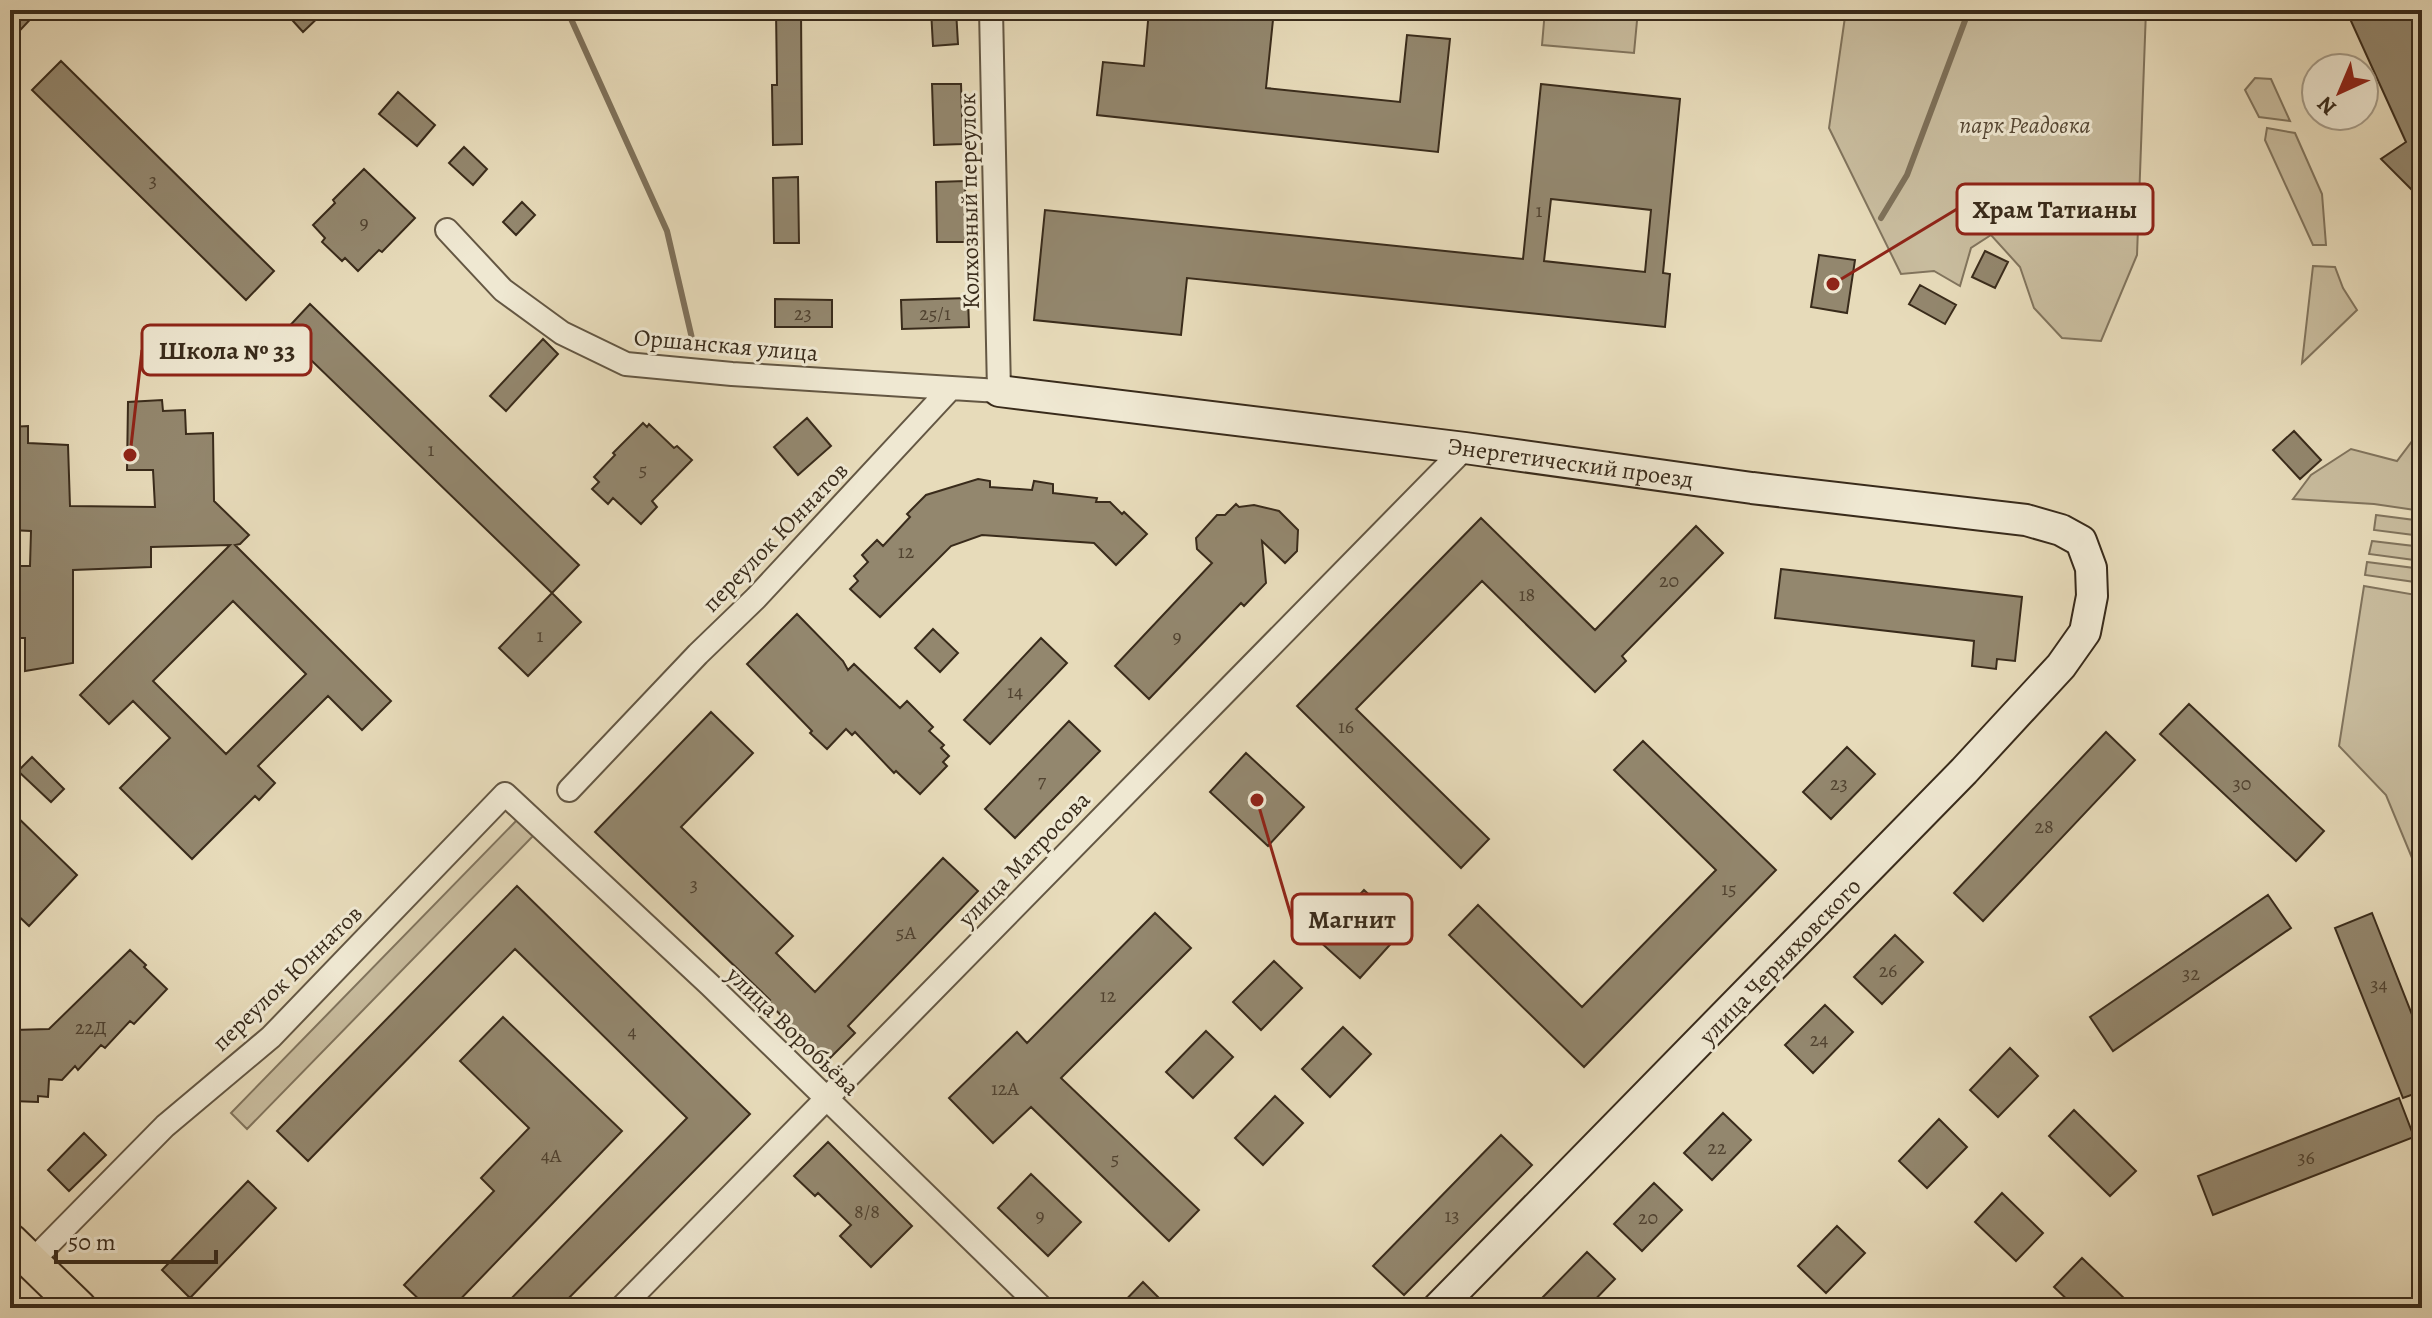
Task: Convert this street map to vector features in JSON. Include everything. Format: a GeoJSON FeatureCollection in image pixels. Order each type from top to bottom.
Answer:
{"type":"FeatureCollection","features":[{"type":"Feature","properties":{"kind":"main road"},"geometry":{"type":"LineString","coordinates":[[21,1251],[79,1308]]}},
{"type":"Feature","properties":{"kind":"street","name":"Колхозный переулок"},"geometry":{"type":"LineString","coordinates":[[991,10],[999,391]]}},
{"type":"Feature","properties":{"kind":"street","name":"Оршанская улица"},"geometry":{"type":"LineString","coordinates":[[447,230],[503,290],[562,333],[626,364],[999,391]]}},
{"type":"Feature","properties":{"kind":"street","name":"переулок Юннатов"},"geometry":{"type":"LineString","coordinates":[[569,790],[698,654],[756,598],[951,388]]}},
{"type":"Feature","properties":{"kind":"street","name":"Энергетический проезд"},"geometry":{"type":"LineString","coordinates":[[999,391],[2026,520],[2061,530],[2081,541],[2091,568],[2092,596]]}},
{"type":"Feature","properties":{"kind":"street","name":"улица Матросова"},"geometry":{"type":"LineString","coordinates":[[621,1308],[1465,448]]}},
{"type":"Feature","properties":{"kind":"street","name":"улица Черняховского"},"geometry":{"type":"LineString","coordinates":[[1438,1308],[1943,794],[2051,677],[2085,632],[2092,596]]}},
{"type":"Feature","properties":{"kind":"street","name":"переулок Юннатов"},"geometry":{"type":"LineString","coordinates":[[21,1251],[271,1037],[505,794]]}},
{"type":"Feature","properties":{"kind":"street","name":"улица Воробьёва"},"geometry":{"type":"LineString","coordinates":[[505,794],[710,985],[1042,1308]]}},
{"type":"Feature","properties":{"kind":"green space"},"geometry":{"type":"Polygon","coordinates":[[[1545,10],[1638,10],[1634,53],[1542,45],[1545,10]]]}},
{"type":"Feature","properties":{"kind":"green space","name":"парк Реадовка"},"geometry":{"type":"Polygon","coordinates":[[[1846,10],[2146,10],[2137,255],[2101,341],[2062,338],[2034,308],[2020,267],[1991,235],[1971,248],[1960,286],[1934,271],[1901,274],[1829,128],[1846,10]]]}},
{"type":"Feature","properties":{"kind":"green space"},"geometry":{"type":"Polygon","coordinates":[[[2255,78],[2271,79],[2290,121],[2259,117],[2245,90],[2255,78]]]}},
{"type":"Feature","properties":{"kind":"green space"},"geometry":{"type":"Polygon","coordinates":[[[2267,128],[2295,133],[2322,194],[2326,245],[2313,245],[2265,140],[2267,128]]]}},
{"type":"Feature","properties":{"kind":"green space"},"geometry":{"type":"Polygon","coordinates":[[[2313,266],[2335,267],[2343,288],[2357,310],[2302,363],[2313,266]]]}},
{"type":"Feature","properties":{"kind":"green space"},"geometry":{"type":"Polygon","coordinates":[[[2422,428],[2422,511],[2374,504],[2293,499],[2311,475],[2351,449],[2397,461],[2422,428]]]}},
{"type":"Feature","properties":{"kind":"green space"},"geometry":{"type":"Polygon","coordinates":[[[2376,515],[2422,521],[2422,536],[2374,530],[2376,515]]]}},
{"type":"Feature","properties":{"kind":"green space"},"geometry":{"type":"Polygon","coordinates":[[[2372,541],[2422,547],[2422,561],[2369,554],[2372,541]]]}},
{"type":"Feature","properties":{"kind":"green space"},"geometry":{"type":"Polygon","coordinates":[[[2367,562],[2422,569],[2422,583],[2365,575],[2367,562]]]}},
{"type":"Feature","properties":{"kind":"green space"},"geometry":{"type":"Polygon","coordinates":[[[2364,586],[2422,596],[2422,882],[2386,795],[2339,746],[2364,586]]]}},
{"type":"Feature","properties":{"kind":"green space"},"geometry":{"type":"Polygon","coordinates":[[[517,820],[533,836],[247,1129],[231,1113],[517,820]]]}},
{"type":"Feature","properties":{"kind":"building"},"geometry":{"type":"Polygon","coordinates":[[[10,10],[39,10],[10,41],[10,10]]]}},
{"type":"Feature","properties":{"kind":"building"},"geometry":{"type":"Polygon","coordinates":[[[283,10],[326,10],[303,32],[283,10]]]}},
{"type":"Feature","properties":{"kind":"building"},"geometry":{"type":"Polygon","coordinates":[[[776,10],[801,10],[802,144],[773,145],[772,85],[777,85],[776,10]]]}},
{"type":"Feature","properties":{"kind":"building"},"geometry":{"type":"Polygon","coordinates":[[[931,10],[956,10],[958,44],[933,46],[931,10]]]}},
{"type":"Feature","properties":{"kind":"building"},"geometry":{"type":"Polygon","coordinates":[[[1149,10],[1274,10],[1266,88],[1400,102],[1407,35],[1450,39],[1438,152],[1097,115],[1103,62],[1144,66],[1149,10]]]}},
{"type":"Feature","properties":{"kind":"building"},"geometry":{"type":"Polygon","coordinates":[[[2346,10],[2422,10],[2422,200],[2381,159],[2406,142],[2380,85],[2380,52],[2365,52],[2346,10]]]}},
{"type":"Feature","properties":{"kind":"building"},"geometry":{"type":"Polygon","coordinates":[[[61,61],[274,271],[246,300],[32,90],[61,61]]]}},
{"type":"Feature","properties":{"kind":"building"},"geometry":{"type":"Polygon","coordinates":[[[932,84],[961,84],[963,144],[934,145],[932,84]]]}},
{"type":"Feature","properties":{"kind":"building"},"geometry":{"type":"Polygon","coordinates":[[[1541,84],[1680,99],[1663,273],[1670,274],[1665,327],[1187,278],[1181,335],[1034,320],[1045,210],[1523,259],[1541,84]],[[1551,199],[1544,261],[1645,272],[1651,210],[1551,199]]]}},
{"type":"Feature","properties":{"kind":"building"},"geometry":{"type":"Polygon","coordinates":[[[398,92],[435,125],[417,146],[379,114],[398,92]]]}},
{"type":"Feature","properties":{"kind":"building"},"geometry":{"type":"Polygon","coordinates":[[[464,147],[487,169],[473,185],[449,163],[464,147]]]}},
{"type":"Feature","properties":{"kind":"building"},"geometry":{"type":"Polygon","coordinates":[[[364,169],[415,218],[382,252],[379,250],[358,271],[322,242],[325,238],[313,225],[364,169]]]}},
{"type":"Feature","properties":{"kind":"building"},"geometry":{"type":"Polygon","coordinates":[[[798,177],[799,243],[774,243],[773,178],[798,177]]]}},
{"type":"Feature","properties":{"kind":"building"},"geometry":{"type":"Polygon","coordinates":[[[965,181],[966,242],[937,242],[936,182],[965,181]]]}},
{"type":"Feature","properties":{"kind":"building"},"geometry":{"type":"Polygon","coordinates":[[[522,202],[535,215],[516,235],[503,222],[522,202]]]}},
{"type":"Feature","properties":{"kind":"building"},"geometry":{"type":"Polygon","coordinates":[[[1985,251],[2008,262],[1995,288],[1972,277],[1985,251]]]}},
{"type":"Feature","properties":{"kind":"building"},"geometry":{"type":"Polygon","coordinates":[[[1819,255],[1855,260],[1847,313],[1811,307],[1819,255]]]}},
{"type":"Feature","properties":{"kind":"building"},"geometry":{"type":"Polygon","coordinates":[[[1920,285],[1956,305],[1945,324],[1909,304],[1920,285]]]}},
{"type":"Feature","properties":{"kind":"building"},"geometry":{"type":"Polygon","coordinates":[[[968,298],[969,327],[902,329],[901,300],[968,298]]]}},
{"type":"Feature","properties":{"kind":"building"},"geometry":{"type":"Polygon","coordinates":[[[775,299],[832,300],[832,327],[775,327],[775,299]]]}},
{"type":"Feature","properties":{"kind":"building"},"geometry":{"type":"Polygon","coordinates":[[[310,304],[579,565],[552,593],[283,333],[310,304]]]}},
{"type":"Feature","properties":{"kind":"building"},"geometry":{"type":"Polygon","coordinates":[[[543,339],[558,354],[506,411],[490,396],[543,339]]]}},
{"type":"Feature","properties":{"kind":"building"},"geometry":{"type":"Polygon","coordinates":[[[162,400],[163,411],[185,410],[186,434],[213,433],[214,501],[249,535],[235,545],[391,701],[362,730],[328,696],[258,766],[275,783],[259,800],[255,796],[192,859],[120,788],[170,738],[133,701],[109,724],[80,695],[230,545],[151,547],[151,567],[73,570],[73,663],[25,671],[25,638],[10,638],[10,566],[30,566],[31,531],[10,530],[10,427],[28,426],[28,443],[68,445],[70,506],[155,507],[153,470],[127,470],[128,402],[162,400]],[[233,601],[153,681],[226,754],[306,674],[233,601]]]}},
{"type":"Feature","properties":{"kind":"building"},"geometry":{"type":"Polygon","coordinates":[[[807,418],[831,446],[798,475],[774,447],[807,418]]]}},
{"type":"Feature","properties":{"kind":"building"},"geometry":{"type":"Polygon","coordinates":[[[643,423],[647,427],[649,424],[692,460],[652,501],[657,507],[641,524],[613,498],[608,504],[592,489],[599,482],[594,477],[643,423]]]}},
{"type":"Feature","properties":{"kind":"building"},"geometry":{"type":"Polygon","coordinates":[[[2294,431],[2321,460],[2300,479],[2273,450],[2294,431]]]}},
{"type":"Feature","properties":{"kind":"building"},"geometry":{"type":"Polygon","coordinates":[[[978,479],[990,481],[990,487],[1032,490],[1034,481],[1053,484],[1053,493],[1110,502],[1147,534],[1116,565],[1094,543],[982,535],[951,546],[880,617],[850,589],[858,581],[854,576],[868,562],[862,555],[877,540],[883,546],[926,495],[978,479]]]}},
{"type":"Feature","properties":{"kind":"building"},"geometry":{"type":"Polygon","coordinates":[[[1236,504],[1239,507],[1254,505],[1279,511],[1298,530],[1297,551],[1285,563],[1262,541],[1266,583],[1244,606],[1241,603],[1149,699],[1115,666],[1212,563],[1197,549],[1196,538],[1217,515],[1225,515],[1236,504]]]}},
{"type":"Feature","properties":{"kind":"building"},"geometry":{"type":"Polygon","coordinates":[[[1481,518],[1595,630],[1696,526],[1723,553],[1622,656],[1626,661],[1595,692],[1482,581],[1356,709],[1489,839],[1461,868],[1297,706],[1481,518]]]}},
{"type":"Feature","properties":{"kind":"building"},"geometry":{"type":"Polygon","coordinates":[[[1781,569],[2022,597],[2015,661],[1997,659],[1996,669],[1972,666],[1974,641],[1775,618],[1781,569]]]}},
{"type":"Feature","properties":{"kind":"building"},"geometry":{"type":"Polygon","coordinates":[[[552,593],[581,622],[528,676],[499,648],[552,593]]]}},
{"type":"Feature","properties":{"kind":"building"},"geometry":{"type":"Polygon","coordinates":[[[797,614],[848,670],[854,664],[900,708],[907,701],[933,727],[929,731],[944,745],[941,748],[949,756],[943,762],[947,766],[920,794],[896,771],[894,773],[855,732],[852,735],[846,729],[827,749],[747,664],[797,614]]]}},
{"type":"Feature","properties":{"kind":"building"},"geometry":{"type":"Polygon","coordinates":[[[933,629],[958,653],[940,672],[915,648],[933,629]]]}},
{"type":"Feature","properties":{"kind":"building"},"geometry":{"type":"Polygon","coordinates":[[[1041,638],[1067,663],[990,744],[964,720],[1041,638]]]}},
{"type":"Feature","properties":{"kind":"building"},"geometry":{"type":"Polygon","coordinates":[[[2189,704],[2324,831],[2296,861],[2160,734],[2189,704]]]}},
{"type":"Feature","properties":{"kind":"building"},"geometry":{"type":"Polygon","coordinates":[[[711,712],[753,753],[681,827],[793,936],[776,953],[815,992],[943,858],[978,891],[848,1026],[855,1033],[826,1062],[768,1002],[770,1000],[595,832],[711,712]]]}},
{"type":"Feature","properties":{"kind":"building"},"geometry":{"type":"Polygon","coordinates":[[[1069,721],[1100,751],[1015,838],[985,809],[1069,721]]]}},
{"type":"Feature","properties":{"kind":"building"},"geometry":{"type":"Polygon","coordinates":[[[2106,732],[2135,760],[1983,921],[1954,893],[2106,732]]]}},
{"type":"Feature","properties":{"kind":"building"},"geometry":{"type":"Polygon","coordinates":[[[1643,741],[1776,870],[1584,1067],[1449,935],[1478,905],[1582,1007],[1716,870],[1614,770],[1643,741]]]}},
{"type":"Feature","properties":{"kind":"building"},"geometry":{"type":"Polygon","coordinates":[[[1847,747],[1875,774],[1831,819],[1803,792],[1847,747]]]}},
{"type":"Feature","properties":{"kind":"building"},"geometry":{"type":"Polygon","coordinates":[[[1246,753],[1304,807],[1268,846],[1210,792],[1246,753]]]}},
{"type":"Feature","properties":{"kind":"building"},"geometry":{"type":"Polygon","coordinates":[[[32,757],[64,789],[51,802],[18,771],[32,757]]]}},
{"type":"Feature","properties":{"kind":"building"},"geometry":{"type":"Polygon","coordinates":[[[10,810],[77,875],[29,926],[10,908],[10,810]]]}},
{"type":"Feature","properties":{"kind":"building"},"geometry":{"type":"Polygon","coordinates":[[[517,886],[750,1114],[559,1308],[502,1308],[687,1118],[515,949],[308,1161],[277,1131],[517,886]]]}},
{"type":"Feature","properties":{"kind":"building"},"geometry":{"type":"Polygon","coordinates":[[[1364,890],[1405,928],[1360,978],[1318,940],[1364,890]]]}},
{"type":"Feature","properties":{"kind":"building"},"geometry":{"type":"Polygon","coordinates":[[[2268,895],[2291,928],[2113,1051],[2090,1017],[2268,895]]]}},
{"type":"Feature","properties":{"kind":"building"},"geometry":{"type":"Polygon","coordinates":[[[1155,913],[1191,948],[1061,1078],[1199,1210],[1169,1241],[1031,1107],[993,1143],[949,1098],[1017,1032],[1027,1043],[1155,913]]]}},
{"type":"Feature","properties":{"kind":"building"},"geometry":{"type":"Polygon","coordinates":[[[2372,913],[2422,1040],[2422,1091],[2403,1098],[2335,928],[2372,913]]]}},
{"type":"Feature","properties":{"kind":"building"},"geometry":{"type":"Polygon","coordinates":[[[1895,935],[1923,962],[1882,1004],[1854,977],[1895,935]]]}},
{"type":"Feature","properties":{"kind":"building"},"geometry":{"type":"Polygon","coordinates":[[[130,950],[167,989],[134,1024],[130,1021],[105,1048],[101,1045],[78,1070],[75,1066],[62,1080],[49,1079],[48,1097],[38,1096],[38,1102],[12,1101],[10,1036],[14,1036],[14,1030],[49,1029],[130,950]]]}},
{"type":"Feature","properties":{"kind":"building"},"geometry":{"type":"Polygon","coordinates":[[[1274,961],[1302,988],[1261,1030],[1233,1002],[1274,961]]]}},
{"type":"Feature","properties":{"kind":"building"},"geometry":{"type":"Polygon","coordinates":[[[1825,1005],[1853,1032],[1813,1073],[1785,1045],[1825,1005]]]}},
{"type":"Feature","properties":{"kind":"building"},"geometry":{"type":"Polygon","coordinates":[[[503,1017],[622,1131],[452,1308],[428,1308],[404,1285],[494,1191],[481,1178],[529,1128],[460,1061],[503,1017]]]}},
{"type":"Feature","properties":{"kind":"building"},"geometry":{"type":"Polygon","coordinates":[[[1343,1027],[1371,1054],[1330,1097],[1302,1069],[1343,1027]]]}},
{"type":"Feature","properties":{"kind":"building"},"geometry":{"type":"Polygon","coordinates":[[[1206,1031],[1233,1057],[1193,1098],[1166,1072],[1206,1031]]]}},
{"type":"Feature","properties":{"kind":"building"},"geometry":{"type":"Polygon","coordinates":[[[2010,1048],[2038,1076],[1998,1117],[1970,1090],[2010,1048]]]}},
{"type":"Feature","properties":{"kind":"building"},"geometry":{"type":"Polygon","coordinates":[[[1275,1096],[1303,1123],[1263,1165],[1235,1138],[1275,1096]]]}},
{"type":"Feature","properties":{"kind":"building"},"geometry":{"type":"Polygon","coordinates":[[[2399,1098],[2414,1137],[2213,1215],[2198,1176],[2399,1098]]]}},
{"type":"Feature","properties":{"kind":"building"},"geometry":{"type":"Polygon","coordinates":[[[2074,1110],[2136,1171],[2110,1196],[2049,1136],[2074,1110]]]}},
{"type":"Feature","properties":{"kind":"building"},"geometry":{"type":"Polygon","coordinates":[[[1723,1113],[1751,1140],[1712,1180],[1684,1153],[1723,1113]]]}},
{"type":"Feature","properties":{"kind":"building"},"geometry":{"type":"Polygon","coordinates":[[[1939,1119],[1967,1147],[1927,1188],[1899,1161],[1939,1119]]]}},
{"type":"Feature","properties":{"kind":"building"},"geometry":{"type":"Polygon","coordinates":[[[84,1133],[106,1155],[69,1191],[48,1170],[84,1133]]]}},
{"type":"Feature","properties":{"kind":"building"},"geometry":{"type":"Polygon","coordinates":[[[1501,1135],[1532,1165],[1404,1295],[1373,1266],[1501,1135]]]}},
{"type":"Feature","properties":{"kind":"building"},"geometry":{"type":"Polygon","coordinates":[[[828,1142],[912,1226],[871,1267],[840,1236],[851,1225],[818,1193],[815,1196],[794,1176],[828,1142]]]}},
{"type":"Feature","properties":{"kind":"building"},"geometry":{"type":"Polygon","coordinates":[[[1031,1174],[1081,1222],[1048,1256],[998,1208],[1031,1174]]]}},
{"type":"Feature","properties":{"kind":"building"},"geometry":{"type":"Polygon","coordinates":[[[248,1181],[276,1208],[190,1298],[162,1270],[248,1181]]]}},
{"type":"Feature","properties":{"kind":"building"},"geometry":{"type":"Polygon","coordinates":[[[1654,1183],[1682,1210],[1642,1251],[1614,1224],[1654,1183]]]}},
{"type":"Feature","properties":{"kind":"building"},"geometry":{"type":"Polygon","coordinates":[[[2002,1193],[2043,1233],[2016,1261],[1975,1222],[2002,1193]]]}},
{"type":"Feature","properties":{"kind":"building"},"geometry":{"type":"Polygon","coordinates":[[[1837,1226],[1865,1253],[1826,1293],[1798,1266],[1837,1226]]]}},
{"type":"Feature","properties":{"kind":"building"},"geometry":{"type":"Polygon","coordinates":[[[1587,1252],[1615,1279],[1587,1308],[1555,1308],[1543,1297],[1587,1252]]]}},
{"type":"Feature","properties":{"kind":"building"},"geometry":{"type":"Polygon","coordinates":[[[2082,1258],[2126,1300],[2118,1308],[2076,1308],[2054,1287],[2082,1258]]]}},
{"type":"Feature","properties":{"kind":"building"},"geometry":{"type":"Polygon","coordinates":[[[1143,1282],[1169,1308],[1118,1308],[1143,1282]]]}},
{"type":"Feature","properties":{"kind":"waterway"},"geometry":{"type":"LineString","coordinates":[[567,10],[667,231],[694,347]]}},
{"type":"Feature","properties":{"kind":"waterway"},"geometry":{"type":"LineString","coordinates":[[1881,218],[1907,175],[1969,10]]}},
{"type":"Feature","properties":{"kind":"place","name":"Храм Татианы"},"geometry":{"type":"Point","coordinates":[1833,284]}},
{"type":"Feature","properties":{"kind":"place","name":"Школа № 33"},"geometry":{"type":"Point","coordinates":[130,455]}},
{"type":"Feature","properties":{"kind":"place","name":"Магнит"},"geometry":{"type":"Point","coordinates":[1257,800]}}]}
